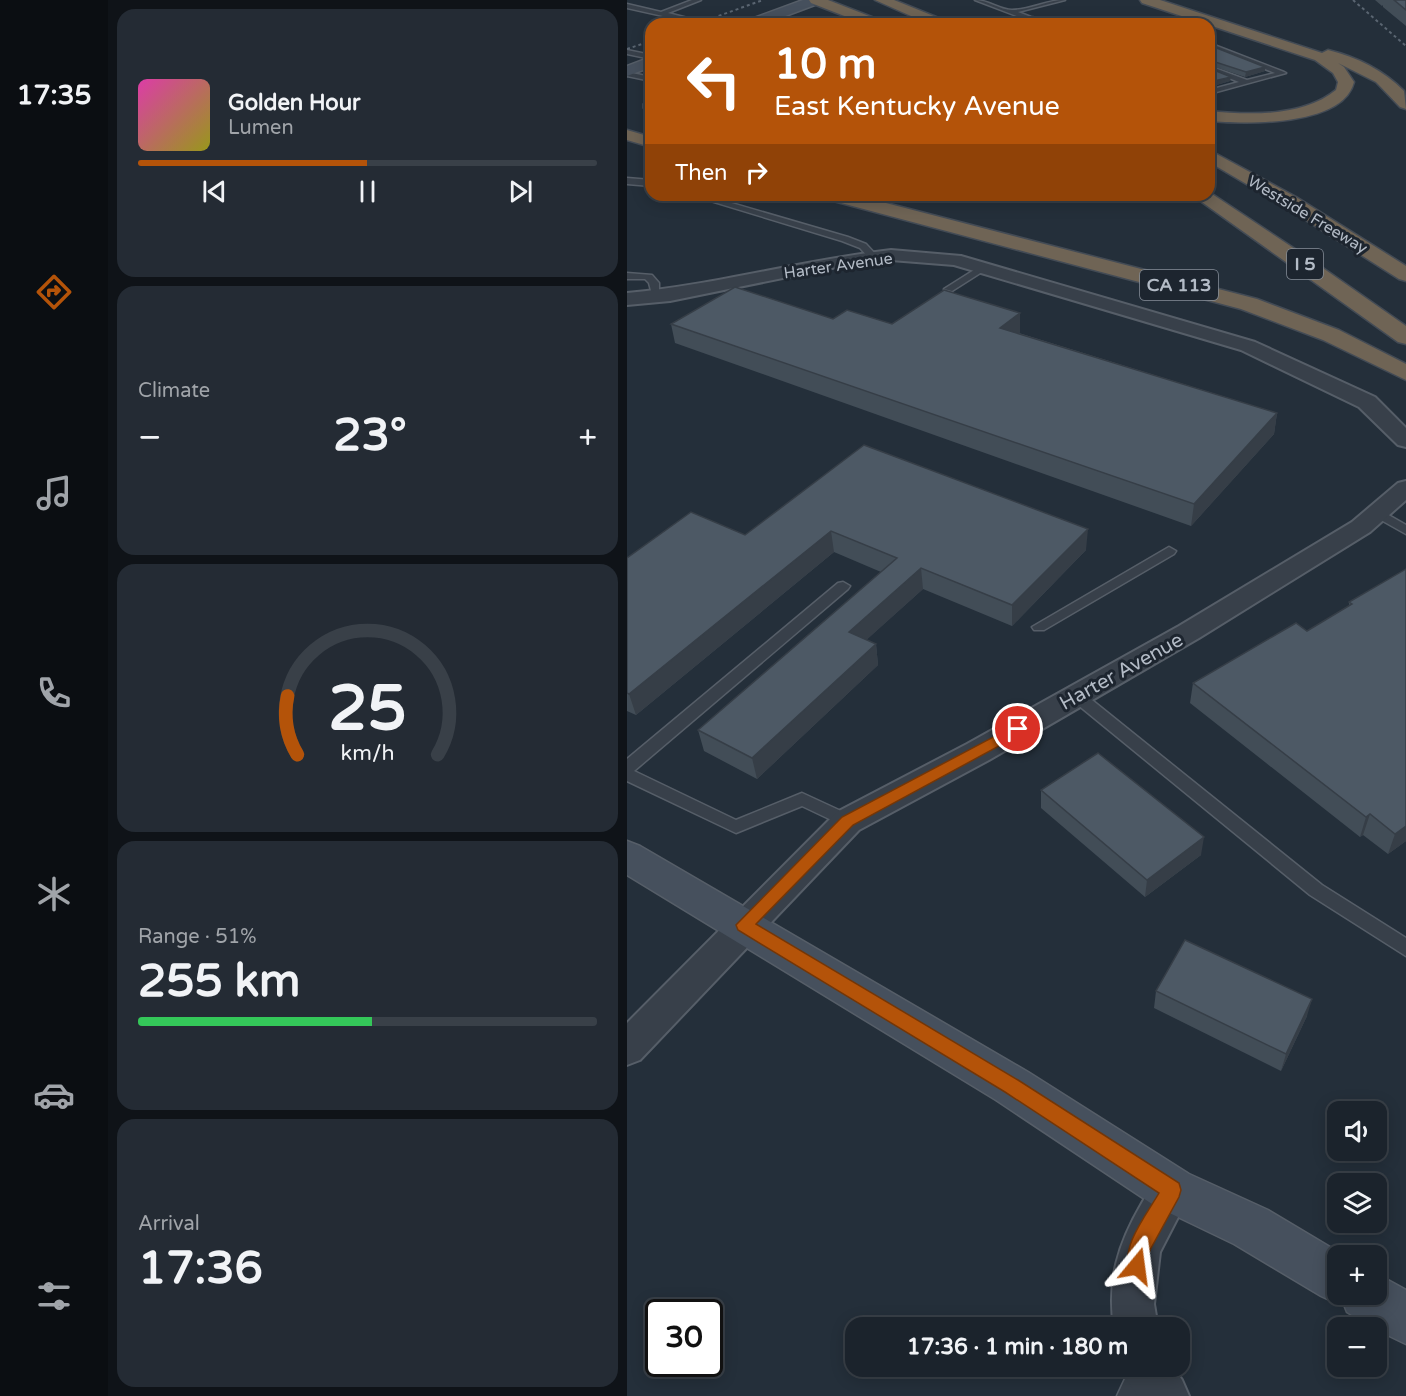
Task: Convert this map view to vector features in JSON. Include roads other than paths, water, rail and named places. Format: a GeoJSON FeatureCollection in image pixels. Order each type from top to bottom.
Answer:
{"type":"FeatureCollection","features":[{"type":"Feature","properties":{"kind":"highway"},"geometry":{"type":"LineString","coordinates":[[816,0],[862,18]]}},
{"type":"Feature","properties":{"kind":"highway"},"geometry":{"type":"LineString","coordinates":[[882,0],[926,18]]}},
{"type":"Feature","properties":{"kind":"highway"},"geometry":{"type":"LineString","coordinates":[[1147,0],[1203,18]]}},
{"type":"Feature","properties":{"kind":"highway"},"geometry":{"type":"LineString","coordinates":[[1161,0],[1315,49],[1363,68],[1397,91],[1406,104]]}},
{"type":"Feature","properties":{"kind":"highway"},"geometry":{"type":"LineString","coordinates":[[845,11],[856,18]]}},
{"type":"Feature","properties":{"kind":"highway"},"geometry":{"type":"LineString","coordinates":[[1215,22],[1305,51],[1332,63],[1346,78],[1347,86],[1344,93],[1325,105],[1312,109],[1270,116],[1215,116]]}},
{"type":"Feature","properties":{"kind":"highway"},"geometry":{"type":"LineString","coordinates":[[627,135],[645,140]]}},
{"type":"Feature","properties":{"kind":"highway","name":"Westside Freeway"},"geometry":{"type":"LineString","coordinates":[[1215,158],[1406,275]]}},
{"type":"Feature","properties":{"kind":"highway","name":"CA 113"},"geometry":{"type":"LineString","coordinates":[[857,201],[1249,304],[1331,335],[1406,373]]}},
{"type":"Feature","properties":{"kind":"highway","name":"I 5"},"geometry":{"type":"LineString","coordinates":[[1210,201],[1300,261],[1406,337]]}},
{"type":"Feature","properties":{"kind":"street"},"geometry":{"type":"LineString","coordinates":[[767,18],[816,0]]}},
{"type":"Feature","properties":{"kind":"street"},"geometry":{"type":"LineString","coordinates":[[627,72],[645,64]]}},
{"type":"Feature","properties":{"kind":"street","name":"Harter Avenue"},"geometry":{"type":"LineString","coordinates":[[627,299],[656,296],[873,257],[891,255],[955,260],[1248,346],[1367,402],[1406,440]]}},
{"type":"Feature","properties":{"kind":"street","name":"Harter Avenue"},"geometry":{"type":"LineString","coordinates":[[627,1048],[744,925],[848,821],[1189,632],[1361,527],[1406,488]]}},
{"type":"Feature","properties":{"kind":"street"},"geometry":{"type":"LineString","coordinates":[[627,856],[1011,1086],[1172,1190],[1251,1227],[1327,1272]]}},
{"type":"Feature","properties":{"kind":"street"},"geometry":{"type":"LineString","coordinates":[[1134,1317],[1132,1304],[1140,1248],[1172,1190]]}},
{"type":"Feature","properties":{"kind":"street"},"geometry":{"type":"LineString","coordinates":[[1383,1305],[1406,1319]]}},
{"type":"Feature","properties":{"kind":"street"},"geometry":{"type":"LineString","coordinates":[[1152,1377],[1166,1396]]}},
{"type":"Feature","properties":{"kind":"lane"},"geometry":{"type":"LineString","coordinates":[[660,14],[698,0]]}},
{"type":"Feature","properties":{"kind":"lane"},"geometry":{"type":"LineString","coordinates":[[978,0],[1026,18]]}},
{"type":"Feature","properties":{"kind":"lane"},"geometry":{"type":"LineString","coordinates":[[1011,12],[1062,0]]}},
{"type":"Feature","properties":{"kind":"lane"},"geometry":{"type":"LineString","coordinates":[[627,6],[679,18]]}},
{"type":"Feature","properties":{"kind":"lane"},"geometry":{"type":"LineString","coordinates":[[1215,47],[1282,73],[1215,90]]}},
{"type":"Feature","properties":{"kind":"lane"},"geometry":{"type":"LineString","coordinates":[[627,52],[645,56]]}},
{"type":"Feature","properties":{"kind":"lane"},"geometry":{"type":"LineString","coordinates":[[1215,70],[1246,82]]}},
{"type":"Feature","properties":{"kind":"lane"},"geometry":{"type":"LineString","coordinates":[[627,72],[645,77]]}},
{"type":"Feature","properties":{"kind":"lane"},"geometry":{"type":"LineString","coordinates":[[627,181],[645,182]]}},
{"type":"Feature","properties":{"kind":"lane"},"geometry":{"type":"LineString","coordinates":[[715,201],[845,239],[863,246],[873,257]]}},
{"type":"Feature","properties":{"kind":"lane"},"geometry":{"type":"LineString","coordinates":[[949,289],[982,268]]}},
{"type":"Feature","properties":{"kind":"lane"},"geometry":{"type":"LineString","coordinates":[[627,276],[641,275],[652,279],[655,283],[656,296]]}},
{"type":"Feature","properties":{"kind":"lane"},"geometry":{"type":"LineString","coordinates":[[1377,513],[1406,530]]}},
{"type":"Feature","properties":{"kind":"lane"},"geometry":{"type":"LineString","coordinates":[[1039,627],[1169,550]]}},
{"type":"Feature","properties":{"kind":"lane"},"geometry":{"type":"LineString","coordinates":[[627,768],[843,586]]}},
{"type":"Feature","properties":{"kind":"lane"},"geometry":{"type":"LineString","coordinates":[[1077,696],[1316,890],[1406,948]]}},
{"type":"Feature","properties":{"kind":"lane"},"geometry":{"type":"LineString","coordinates":[[627,774],[736,827],[802,799],[848,821]]}},
{"type":"Feature","properties":{"kind":"lane"},"geometry":{"type":"LineString","coordinates":[[1129,1396],[1138,1377]]}},
{"type":"Feature","properties":{"kind":"railway"},"geometry":{"type":"LineString","coordinates":[[713,18],[763,0]]}},
{"type":"Feature","properties":{"kind":"railway"},"geometry":{"type":"LineString","coordinates":[[1353,0],[1406,46]]}},
{"type":"Feature","properties":{"kind":"railway"},"geometry":{"type":"LineString","coordinates":[[627,49],[645,43]]}}]}
